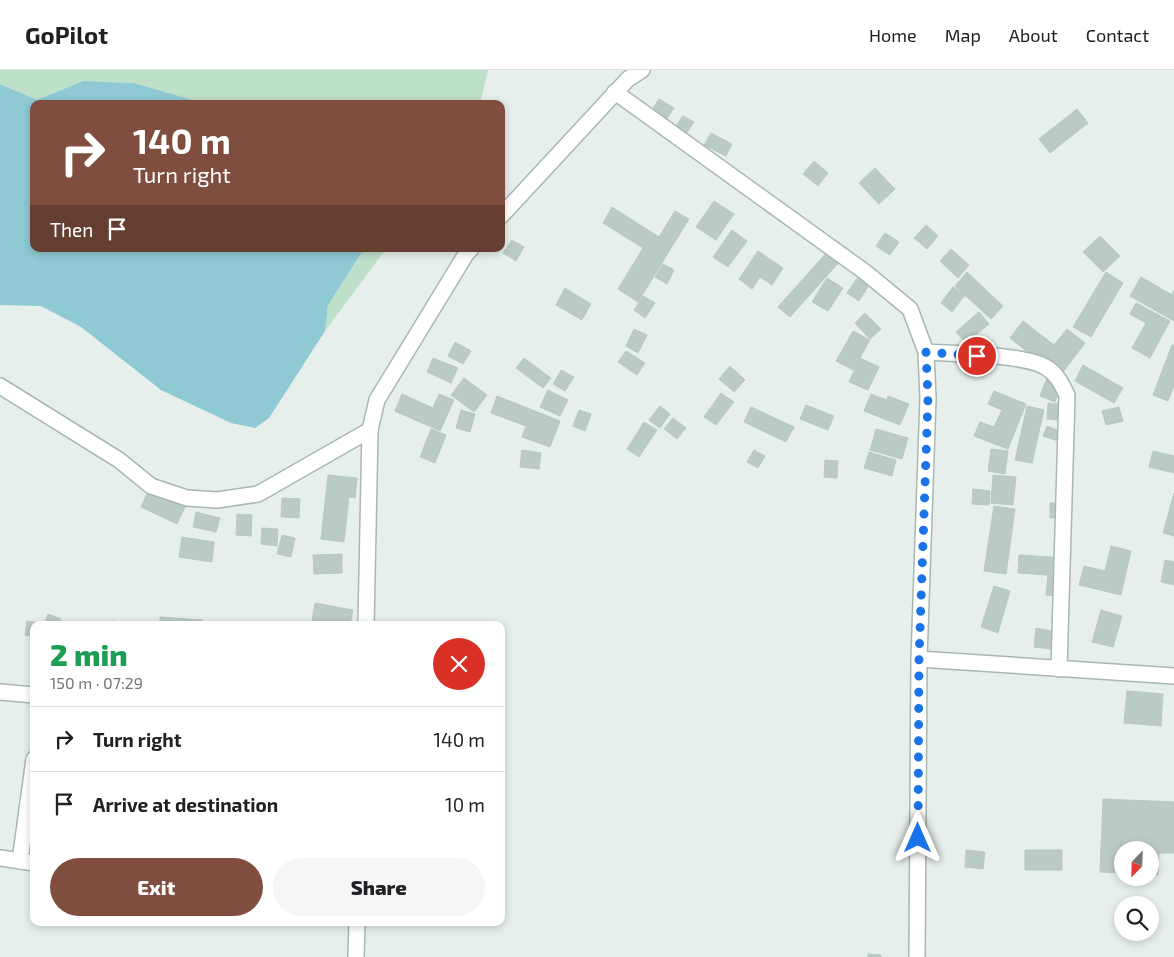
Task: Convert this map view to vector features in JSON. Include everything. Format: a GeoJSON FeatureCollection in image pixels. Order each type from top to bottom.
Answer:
{"type":"FeatureCollection","features":[{"type":"Feature","properties":{"kind":"street"},"geometry":{"type":"LineString","coordinates":[[505,212],[615,92],[628,79],[642,70]]}},
{"type":"Feature","properties":{"kind":"street"},"geometry":{"type":"LineString","coordinates":[[615,92],[865,272],[910,309],[926,352],[928,398],[919,659],[917,957]]}},
{"type":"Feature","properties":{"kind":"street"},"geometry":{"type":"LineString","coordinates":[[366,621],[370,430],[377,400],[468,252]]}},
{"type":"Feature","properties":{"kind":"street"},"geometry":{"type":"LineString","coordinates":[[926,352],[1028,360],[1048,368],[1061,382],[1067,395],[1058,669]]}},
{"type":"Feature","properties":{"kind":"street"},"geometry":{"type":"LineString","coordinates":[[0,386],[119,460],[151,486],[187,498],[217,500],[258,494],[370,430]]}},
{"type":"Feature","properties":{"kind":"street"},"geometry":{"type":"LineString","coordinates":[[919,659],[1174,676]]}},
{"type":"Feature","properties":{"kind":"street"},"geometry":{"type":"LineString","coordinates":[[0,692],[30,695]]}},
{"type":"Feature","properties":{"kind":"street"},"geometry":{"type":"LineString","coordinates":[[0,858],[27,862],[30,818]]}},
{"type":"Feature","properties":{"kind":"street"},"geometry":{"type":"LineString","coordinates":[[356,957],[357,926]]}},
{"type":"Feature","properties":{"kind":"green space"},"geometry":{"type":"Polygon","coordinates":[[[0,70],[488,70],[481,100],[193,100],[134,83],[83,81],[37,100],[0,84],[0,70]]]}},
{"type":"Feature","properties":{"kind":"green space"},"geometry":{"type":"Polygon","coordinates":[[[362,252],[384,252],[325,331],[328,305],[362,252]]]}},
{"type":"Feature","properties":{"kind":"water"},"geometry":{"type":"Polygon","coordinates":[[[83,81],[134,83],[193,100],[37,100],[83,81]]]}},
{"type":"Feature","properties":{"kind":"water"},"geometry":{"type":"Polygon","coordinates":[[[0,84],[37,100],[30,100],[30,252],[362,252],[328,305],[325,331],[269,418],[255,428],[231,423],[161,390],[81,327],[41,306],[0,305],[0,84]]]}},
{"type":"Feature","properties":{"kind":"building"},"geometry":{"type":"Polygon","coordinates":[[[659,99],[674,108],[666,120],[651,111],[659,99]]]}},
{"type":"Feature","properties":{"kind":"building"},"geometry":{"type":"Polygon","coordinates":[[[1077,109],[1088,123],[1050,153],[1039,139],[1077,109]]]}},
{"type":"Feature","properties":{"kind":"building"},"geometry":{"type":"Polygon","coordinates":[[[683,116],[694,122],[684,137],[673,130],[683,116]]]}},
{"type":"Feature","properties":{"kind":"building"},"geometry":{"type":"Polygon","coordinates":[[[711,133],[732,144],[726,156],[704,145],[711,133]]]}},
{"type":"Feature","properties":{"kind":"building"},"geometry":{"type":"Polygon","coordinates":[[[814,161],[828,173],[818,186],[803,174],[814,161]]]}},
{"type":"Feature","properties":{"kind":"building"},"geometry":{"type":"Polygon","coordinates":[[[875,168],[895,189],[879,204],[859,183],[875,168]]]}},
{"type":"Feature","properties":{"kind":"building"},"geometry":{"type":"Polygon","coordinates":[[[714,201],[734,214],[716,240],[696,227],[714,201]]]}},
{"type":"Feature","properties":{"kind":"building"},"geometry":{"type":"Polygon","coordinates":[[[612,207],[659,237],[675,211],[689,219],[638,302],[618,289],[643,248],[603,223],[612,207]]]}},
{"type":"Feature","properties":{"kind":"building"},"geometry":{"type":"Polygon","coordinates":[[[926,225],[938,236],[927,249],[914,238],[926,225]]]}},
{"type":"Feature","properties":{"kind":"building"},"geometry":{"type":"Polygon","coordinates":[[[732,230],[747,241],[728,267],[713,257],[732,230]]]}},
{"type":"Feature","properties":{"kind":"building"},"geometry":{"type":"Polygon","coordinates":[[[885,233],[899,242],[890,255],[876,246],[885,233]]]}},
{"type":"Feature","properties":{"kind":"building"},"geometry":{"type":"Polygon","coordinates":[[[1100,236],[1120,256],[1103,272],[1083,252],[1100,236]]]}},
{"type":"Feature","properties":{"kind":"building"},"geometry":{"type":"Polygon","coordinates":[[[512,240],[524,247],[516,261],[503,253],[512,240]]]}},
{"type":"Feature","properties":{"kind":"building"},"geometry":{"type":"Polygon","coordinates":[[[951,249],[969,265],[958,278],[940,261],[951,249]]]}},
{"type":"Feature","properties":{"kind":"building"},"geometry":{"type":"Polygon","coordinates":[[[829,250],[841,260],[790,317],[778,307],[829,250]]]}},
{"type":"Feature","properties":{"kind":"building"},"geometry":{"type":"Polygon","coordinates":[[[758,251],[783,268],[772,285],[760,277],[752,289],[739,279],[758,251]]]}},
{"type":"Feature","properties":{"kind":"building"},"geometry":{"type":"Polygon","coordinates":[[[663,264],[674,270],[667,284],[655,277],[663,264]]]}},
{"type":"Feature","properties":{"kind":"building"},"geometry":{"type":"Polygon","coordinates":[[[967,272],[1003,306],[991,319],[955,286],[967,272]]]}},
{"type":"Feature","properties":{"kind":"building"},"geometry":{"type":"Polygon","coordinates":[[[1106,272],[1123,283],[1091,337],[1073,327],[1106,272]]]}},
{"type":"Feature","properties":{"kind":"building"},"geometry":{"type":"Polygon","coordinates":[[[858,277],[869,285],[859,301],[847,293],[858,277]]]}},
{"type":"Feature","properties":{"kind":"building"},"geometry":{"type":"Polygon","coordinates":[[[1141,277],[1172,295],[1174,291],[1174,321],[1130,296],[1141,277]]]}},
{"type":"Feature","properties":{"kind":"building"},"geometry":{"type":"Polygon","coordinates":[[[827,278],[843,288],[828,311],[812,302],[827,278]]]}},
{"type":"Feature","properties":{"kind":"building"},"geometry":{"type":"Polygon","coordinates":[[[953,287],[965,295],[952,312],[941,303],[953,287]]]}},
{"type":"Feature","properties":{"kind":"building"},"geometry":{"type":"Polygon","coordinates":[[[565,288],[591,304],[582,320],[556,305],[565,288]]]}},
{"type":"Feature","properties":{"kind":"building"},"geometry":{"type":"Polygon","coordinates":[[[643,296],[655,303],[645,318],[634,310],[643,296]]]}},
{"type":"Feature","properties":{"kind":"building"},"geometry":{"type":"Polygon","coordinates":[[[1136,303],[1170,321],[1150,358],[1132,348],[1146,323],[1130,314],[1136,303]]]}},
{"type":"Feature","properties":{"kind":"building"},"geometry":{"type":"Polygon","coordinates":[[[979,312],[989,324],[966,343],[956,332],[979,312]]]}},
{"type":"Feature","properties":{"kind":"building"},"geometry":{"type":"Polygon","coordinates":[[[865,313],[881,329],[870,339],[855,323],[865,313]]]}},
{"type":"Feature","properties":{"kind":"building"},"geometry":{"type":"Polygon","coordinates":[[[1023,321],[1054,345],[1067,329],[1085,343],[1059,377],[1010,338],[1023,321]]]}},
{"type":"Feature","properties":{"kind":"building"},"geometry":{"type":"Polygon","coordinates":[[[634,329],[647,335],[638,353],[626,346],[634,329]]]}},
{"type":"Feature","properties":{"kind":"building"},"geometry":{"type":"Polygon","coordinates":[[[853,331],[870,340],[853,370],[836,361],[853,331]]]}},
{"type":"Feature","properties":{"kind":"building"},"geometry":{"type":"Polygon","coordinates":[[[455,342],[471,351],[463,364],[448,356],[455,342]]]}},
{"type":"Feature","properties":{"kind":"building"},"geometry":{"type":"Polygon","coordinates":[[[1172,345],[1174,345],[1174,386],[1168,401],[1153,395],[1172,345]]]}},
{"type":"Feature","properties":{"kind":"building"},"geometry":{"type":"Polygon","coordinates":[[[626,351],[645,363],[637,375],[618,362],[626,351]]]}},
{"type":"Feature","properties":{"kind":"building"},"geometry":{"type":"Polygon","coordinates":[[[433,358],[458,368],[451,383],[427,372],[433,358]]]}},
{"type":"Feature","properties":{"kind":"building"},"geometry":{"type":"Polygon","coordinates":[[[524,358],[551,378],[543,388],[516,368],[524,358]]]}},
{"type":"Feature","properties":{"kind":"building"},"geometry":{"type":"Polygon","coordinates":[[[860,358],[879,367],[868,390],[849,382],[860,358]]]}},
{"type":"Feature","properties":{"kind":"building"},"geometry":{"type":"Polygon","coordinates":[[[1083,365],[1123,388],[1114,403],[1075,381],[1083,365]]]}},
{"type":"Feature","properties":{"kind":"building"},"geometry":{"type":"Polygon","coordinates":[[[730,366],[745,380],[734,392],[719,379],[730,366]]]}},
{"type":"Feature","properties":{"kind":"building"},"geometry":{"type":"Polygon","coordinates":[[[561,370],[574,377],[565,391],[553,384],[561,370]]]}},
{"type":"Feature","properties":{"kind":"building"},"geometry":{"type":"Polygon","coordinates":[[[464,378],[487,395],[474,412],[451,395],[464,378]]]}},
{"type":"Feature","properties":{"kind":"building"},"geometry":{"type":"Polygon","coordinates":[[[1047,378],[1062,383],[1055,402],[1040,396],[1047,378]]]}},
{"type":"Feature","properties":{"kind":"building"},"geometry":{"type":"Polygon","coordinates":[[[548,390],[568,400],[560,416],[540,407],[548,390]]]}},
{"type":"Feature","properties":{"kind":"building"},"geometry":{"type":"Polygon","coordinates":[[[994,391],[1026,404],[1008,449],[974,436],[980,422],[994,427],[1002,410],[988,404],[994,391]]]}},
{"type":"Feature","properties":{"kind":"building"},"geometry":{"type":"Polygon","coordinates":[[[721,393],[734,402],[716,425],[704,417],[721,393]]]}},
{"type":"Feature","properties":{"kind":"building"},"geometry":{"type":"Polygon","coordinates":[[[402,394],[433,408],[439,394],[454,400],[440,431],[395,411],[402,394]]]}},
{"type":"Feature","properties":{"kind":"building"},"geometry":{"type":"Polygon","coordinates":[[[871,394],[887,400],[888,396],[909,404],[900,425],[864,411],[871,394]]]}},
{"type":"Feature","properties":{"kind":"building"},"geometry":{"type":"Polygon","coordinates":[[[497,396],[560,421],[550,447],[522,437],[526,426],[491,413],[497,396]]]}},
{"type":"Feature","properties":{"kind":"building"},"geometry":{"type":"Polygon","coordinates":[[[1048,403],[1070,405],[1068,421],[1047,419],[1048,403]]]}},
{"type":"Feature","properties":{"kind":"building"},"geometry":{"type":"Polygon","coordinates":[[[806,405],[834,416],[828,430],[800,419],[806,405]]]}},
{"type":"Feature","properties":{"kind":"building"},"geometry":{"type":"Polygon","coordinates":[[[660,406],[670,414],[660,428],[649,420],[660,406]]]}},
{"type":"Feature","properties":{"kind":"building"},"geometry":{"type":"Polygon","coordinates":[[[1027,406],[1044,410],[1032,463],[1015,460],[1027,406]]]}},
{"type":"Feature","properties":{"kind":"building"},"geometry":{"type":"Polygon","coordinates":[[[751,407],[794,427],[786,442],[744,422],[751,407]]]}},
{"type":"Feature","properties":{"kind":"building"},"geometry":{"type":"Polygon","coordinates":[[[1119,407],[1123,421],[1106,425],[1102,411],[1119,407]]]}},
{"type":"Feature","properties":{"kind":"building"},"geometry":{"type":"Polygon","coordinates":[[[461,410],[475,414],[470,432],[456,428],[461,410]]]}},
{"type":"Feature","properties":{"kind":"building"},"geometry":{"type":"Polygon","coordinates":[[[579,410],[591,414],[585,431],[573,426],[579,410]]]}},
{"type":"Feature","properties":{"kind":"building"},"geometry":{"type":"Polygon","coordinates":[[[673,418],[686,428],[677,439],[664,429],[673,418]]]}},
{"type":"Feature","properties":{"kind":"building"},"geometry":{"type":"Polygon","coordinates":[[[644,422],[657,430],[639,457],[627,449],[644,422]]]}},
{"type":"Feature","properties":{"kind":"building"},"geometry":{"type":"Polygon","coordinates":[[[1047,426],[1065,433],[1061,442],[1043,436],[1047,426]]]}},
{"type":"Feature","properties":{"kind":"building"},"geometry":{"type":"Polygon","coordinates":[[[431,429],[446,435],[435,463],[420,457],[431,429]]]}},
{"type":"Feature","properties":{"kind":"building"},"geometry":{"type":"Polygon","coordinates":[[[876,429],[908,438],[902,459],[870,450],[876,429]]]}},
{"type":"Feature","properties":{"kind":"building"},"geometry":{"type":"Polygon","coordinates":[[[991,449],[1008,451],[1005,474],[988,471],[991,449]]]}},
{"type":"Feature","properties":{"kind":"building"},"geometry":{"type":"Polygon","coordinates":[[[522,450],[541,453],[539,469],[520,467],[522,450]]]}},
{"type":"Feature","properties":{"kind":"building"},"geometry":{"type":"Polygon","coordinates":[[[754,450],[765,456],[758,468],[747,462],[754,450]]]}},
{"type":"Feature","properties":{"kind":"building"},"geometry":{"type":"Polygon","coordinates":[[[1153,451],[1174,456],[1174,473],[1149,467],[1153,451]]]}},
{"type":"Feature","properties":{"kind":"building"},"geometry":{"type":"Polygon","coordinates":[[[869,452],[896,460],[892,476],[864,468],[869,452]]]}},
{"type":"Feature","properties":{"kind":"building"},"geometry":{"type":"Polygon","coordinates":[[[825,460],[838,461],[837,478],[824,477],[825,460]]]}},
{"type":"Feature","properties":{"kind":"building"},"geometry":{"type":"Polygon","coordinates":[[[328,475],[357,478],[355,498],[349,497],[344,542],[321,539],[328,475]]]}},
{"type":"Feature","properties":{"kind":"building"},"geometry":{"type":"Polygon","coordinates":[[[993,475],[1016,477],[1013,505],[991,503],[993,475]]]}},
{"type":"Feature","properties":{"kind":"building"},"geometry":{"type":"Polygon","coordinates":[[[150,487],[186,505],[177,524],[141,507],[150,487]]]}},
{"type":"Feature","properties":{"kind":"building"},"geometry":{"type":"Polygon","coordinates":[[[973,489],[990,491],[989,505],[972,504],[973,489]]]}},
{"type":"Feature","properties":{"kind":"building"},"geometry":{"type":"Polygon","coordinates":[[[1174,493],[1174,536],[1163,533],[1174,493]]]}},
{"type":"Feature","properties":{"kind":"building"},"geometry":{"type":"Polygon","coordinates":[[[282,498],[300,499],[299,518],[281,517],[282,498]]]}},
{"type":"Feature","properties":{"kind":"building"},"geometry":{"type":"Polygon","coordinates":[[[1069,502],[1069,517],[1050,518],[1050,503],[1069,502]]]}},
{"type":"Feature","properties":{"kind":"building"},"geometry":{"type":"Polygon","coordinates":[[[994,506],[1015,509],[1006,574],[984,571],[994,506]]]}},
{"type":"Feature","properties":{"kind":"building"},"geometry":{"type":"Polygon","coordinates":[[[196,512],[220,518],[216,532],[193,527],[196,512]]]}},
{"type":"Feature","properties":{"kind":"building"},"geometry":{"type":"Polygon","coordinates":[[[237,514],[252,515],[251,536],[236,535],[237,514]]]}},
{"type":"Feature","properties":{"kind":"building"},"geometry":{"type":"Polygon","coordinates":[[[262,528],[278,529],[277,546],[261,544],[262,528]]]}},
{"type":"Feature","properties":{"kind":"building"},"geometry":{"type":"Polygon","coordinates":[[[282,535],[295,538],[291,557],[277,554],[282,535]]]}},
{"type":"Feature","properties":{"kind":"building"},"geometry":{"type":"Polygon","coordinates":[[[182,537],[214,542],[212,562],[179,557],[182,537]]]}},
{"type":"Feature","properties":{"kind":"building"},"geometry":{"type":"Polygon","coordinates":[[[1111,546],[1131,551],[1121,595],[1079,585],[1084,566],[1105,571],[1111,546]]]}},
{"type":"Feature","properties":{"kind":"building"},"geometry":{"type":"Polygon","coordinates":[[[342,554],[342,573],[314,574],[313,555],[342,554]]]}},
{"type":"Feature","properties":{"kind":"building"},"geometry":{"type":"Polygon","coordinates":[[[1019,555],[1066,558],[1064,596],[1046,595],[1048,575],[1018,573],[1019,555]]]}},
{"type":"Feature","properties":{"kind":"building"},"geometry":{"type":"Polygon","coordinates":[[[1165,560],[1174,562],[1174,585],[1161,582],[1165,560]]]}},
{"type":"Feature","properties":{"kind":"building"},"geometry":{"type":"Polygon","coordinates":[[[994,586],[1010,591],[998,633],[981,627],[994,586]]]}},
{"type":"Feature","properties":{"kind":"building"},"geometry":{"type":"Polygon","coordinates":[[[315,603],[353,610],[351,621],[312,621],[315,603]]]}},
{"type":"Feature","properties":{"kind":"building"},"geometry":{"type":"Polygon","coordinates":[[[1101,610],[1122,616],[1113,647],[1092,642],[1101,610]]]}},
{"type":"Feature","properties":{"kind":"building"},"geometry":{"type":"Polygon","coordinates":[[[48,614],[61,619],[60,621],[45,621],[48,614]]]}},
{"type":"Feature","properties":{"kind":"building"},"geometry":{"type":"Polygon","coordinates":[[[160,617],[203,620],[203,621],[160,621],[160,617]]]}},
{"type":"Feature","properties":{"kind":"building"},"geometry":{"type":"Polygon","coordinates":[[[27,621],[30,621],[30,636],[25,635],[27,621]]]}},
{"type":"Feature","properties":{"kind":"building"},"geometry":{"type":"Polygon","coordinates":[[[1036,628],[1053,631],[1051,649],[1034,647],[1036,628]]]}},
{"type":"Feature","properties":{"kind":"building"},"geometry":{"type":"Polygon","coordinates":[[[1127,691],[1163,694],[1161,726],[1124,723],[1127,691]]]}},
{"type":"Feature","properties":{"kind":"building"},"geometry":{"type":"Polygon","coordinates":[[[1103,799],[1174,802],[1174,853],[1159,853],[1159,841],[1114,841],[1114,873],[1100,872],[1103,799]]]}},
{"type":"Feature","properties":{"kind":"building"},"geometry":{"type":"Polygon","coordinates":[[[966,850],[985,852],[983,869],[965,867],[966,850]]]}},
{"type":"Feature","properties":{"kind":"building"},"geometry":{"type":"Polygon","coordinates":[[[1025,850],[1062,850],[1062,870],[1025,870],[1025,850]]]}},
{"type":"Feature","properties":{"kind":"building"},"geometry":{"type":"Polygon","coordinates":[[[868,954],[881,955],[881,957],[868,957],[868,954]]]}},
{"type":"Feature","properties":{"kind":"route"},"geometry":{"type":"LineString","coordinates":[[918,838],[919,659],[928,398],[926,352],[977,356]]}}]}
